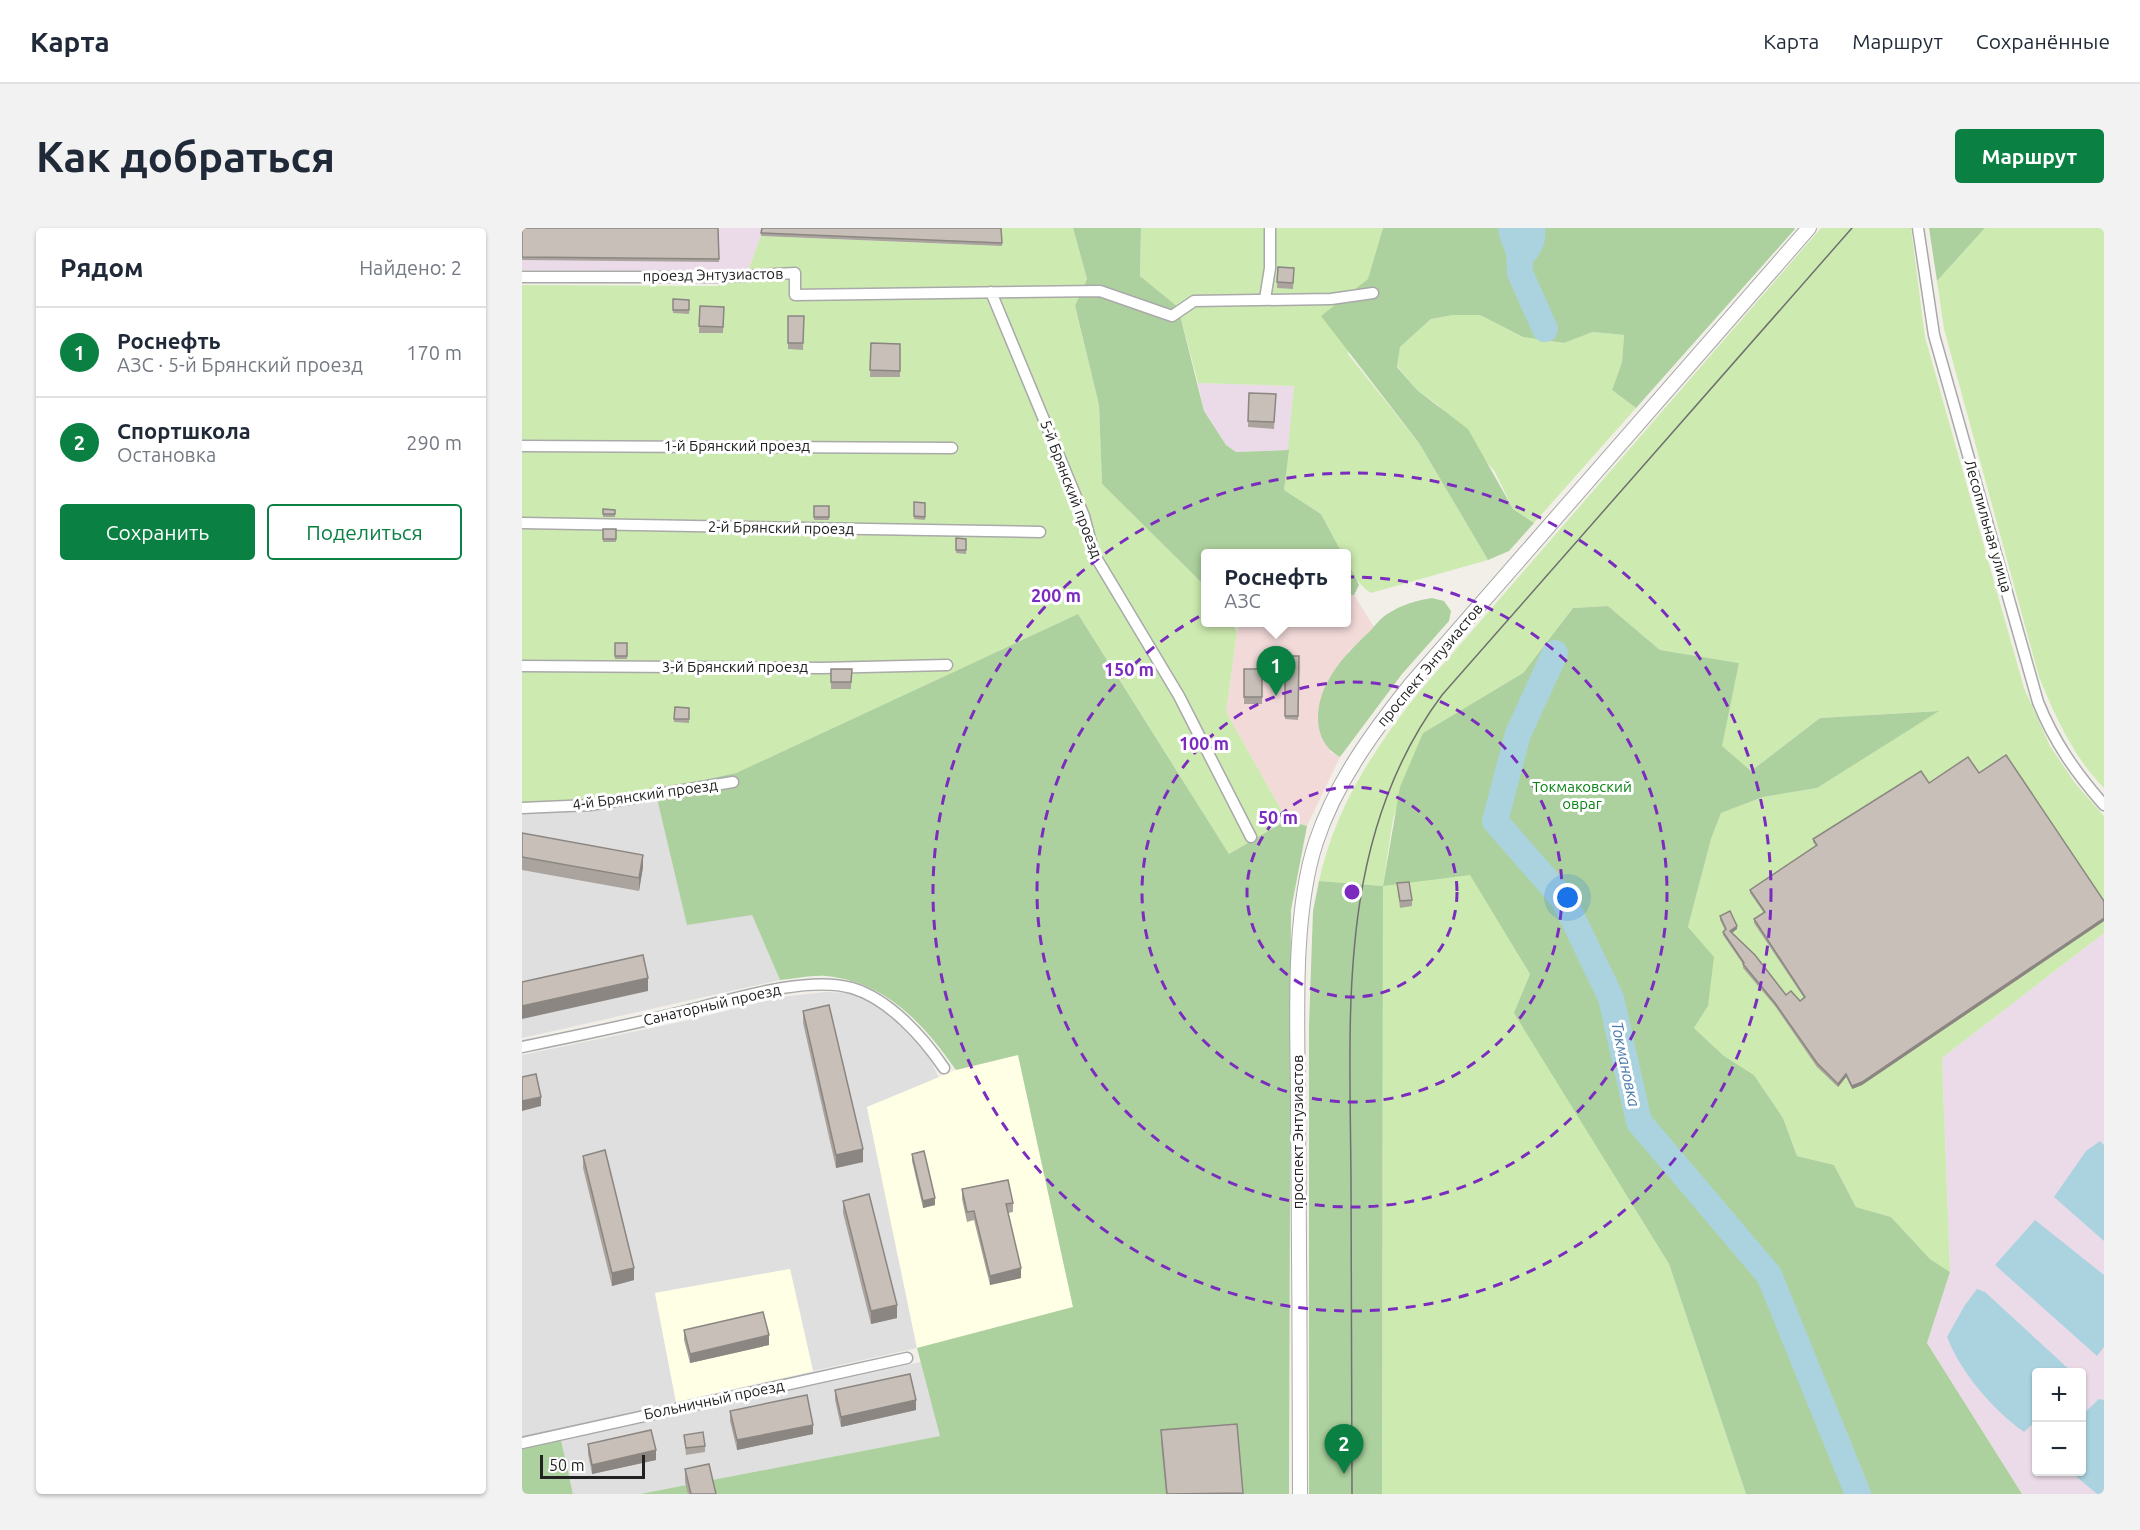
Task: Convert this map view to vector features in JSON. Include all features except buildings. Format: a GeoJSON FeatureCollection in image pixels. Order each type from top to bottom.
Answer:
{"type":"FeatureCollection","features":[{"type":"Feature","properties":{"kind":"street"},"geometry":{"type":"LineString","coordinates":[[1265,299],[1270,268],[1270,228]]}},
{"type":"Feature","properties":{"kind":"street","name":"Лесопильная улица"},"geometry":{"type":"LineString","coordinates":[[1918,228],[1934,336],[2038,702],[2057,744],[2080,777],[2104,805]]}},
{"type":"Feature","properties":{"kind":"street","name":"проспект Энтузиастов"},"geometry":{"type":"LineString","coordinates":[[1300,1494],[1298,1015],[1302,909],[1320,833],[1344,777],[1374,730],[1411,684],[1806,229]]}},
{"type":"Feature","properties":{"kind":"street","name":"проезд Энтузиастов"},"geometry":{"type":"LineString","coordinates":[[522,277],[722,276],[795,273],[795,295],[991,292]]}},
{"type":"Feature","properties":{"kind":"street"},"geometry":{"type":"LineString","coordinates":[[991,292],[1100,291],[1172,316],[1194,302],[1331,299],[1373,293]]}},
{"type":"Feature","properties":{"kind":"street","name":"5-й Брянский проезд"},"geometry":{"type":"LineString","coordinates":[[991,292],[1084,516],[1094,554],[1179,696],[1251,837]]}},
{"type":"Feature","properties":{"kind":"street","name":"1-й Брянский проезд"},"geometry":{"type":"LineString","coordinates":[[522,446],[952,448]]}},
{"type":"Feature","properties":{"kind":"street","name":"2-й Брянский проезд"},"geometry":{"type":"LineString","coordinates":[[522,523],[1040,532]]}},
{"type":"Feature","properties":{"kind":"street","name":"3-й Брянский проезд"},"geometry":{"type":"LineString","coordinates":[[522,666],[821,668],[947,665]]}},
{"type":"Feature","properties":{"kind":"street","name":"4-й Брянский проезд"},"geometry":{"type":"LineString","coordinates":[[522,808],[590,805],[733,782]]}},
{"type":"Feature","properties":{"kind":"street","name":"Санаторный проезд"},"geometry":{"type":"LineString","coordinates":[[522,1047],[775,989],[825,984],[853,988],[876,1000],[910,1029],[944,1068]]}},
{"type":"Feature","properties":{"kind":"street","name":"Больничный проезд"},"geometry":{"type":"LineString","coordinates":[[522,1443],[907,1358]]}},
{"type":"Feature","properties":{"kind":"shaded area"},"geometry":{"type":"Polygon","coordinates":[[[522,228],[1002,228],[1002,246],[762,236],[748,271],[522,270],[522,228]]]}},
{"type":"Feature","properties":{"kind":"shaded area"},"geometry":{"type":"Polygon","coordinates":[[[1198,383],[1294,386],[1289,450],[1236,452],[1226,445],[1204,411],[1198,383]]]}},
{"type":"Feature","properties":{"kind":"shaded area"},"geometry":{"type":"Polygon","coordinates":[[[1351,595],[1354,595],[1374,627],[1348,652],[1330,752],[1340,757],[1307,826],[1287,820],[1226,712],[1239,627],[1351,627],[1351,595]]]}},
{"type":"Feature","properties":{"kind":"shaded area"},"geometry":{"type":"Polygon","coordinates":[[[655,790],[752,915],[780,980],[522,1038],[522,803],[585,800],[655,790]]]}},
{"type":"Feature","properties":{"kind":"shaded area"},"geometry":{"type":"Polygon","coordinates":[[[2104,933],[2104,1494],[2022,1494],[1927,1343],[1950,1272],[1942,1058],[2104,933]]]}},
{"type":"Feature","properties":{"kind":"shaded area"},"geometry":{"type":"Polygon","coordinates":[[[825,992],[851,993],[872,1002],[891,1016],[928,1055],[939,1078],[867,1107],[917,1348],[813,1371],[790,1269],[655,1293],[676,1402],[522,1437],[522,1055],[685,1021],[781,997],[825,992]]]}},
{"type":"Feature","properties":{"kind":"shaded area"},"geometry":{"type":"Polygon","coordinates":[[[1018,1055],[1073,1307],[917,1348],[867,1107],[956,1070],[1018,1055]]]}},
{"type":"Feature","properties":{"kind":"shaded area"},"geometry":{"type":"Polygon","coordinates":[[[790,1269],[813,1371],[676,1402],[655,1293],[790,1269]]]}},
{"type":"Feature","properties":{"kind":"shaded area"},"geometry":{"type":"Polygon","coordinates":[[[921,1362],[941,1436],[640,1494],[573,1494],[561,1440],[921,1362]]]}},
{"type":"Feature","properties":{"kind":"green space"},"geometry":{"type":"Polygon","coordinates":[[[1002,228],[1073,228],[1087,279],[1075,307],[1099,405],[1102,484],[1201,582],[1201,627],[1234,627],[1237,632],[1226,712],[1287,820],[1229,854],[1078,614],[736,773],[655,790],[585,800],[522,803],[522,285],[717,286],[748,271],[761,236],[1001,246],[1002,228]]]}},
{"type":"Feature","properties":{"kind":"green space"},"geometry":{"type":"Polygon","coordinates":[[[1073,228],[1141,228],[1140,276],[1178,307],[1204,411],[1226,445],[1236,452],[1289,450],[1284,490],[1321,514],[1340,549],[1201,549],[1201,582],[1102,484],[1099,405],[1075,306],[1087,279],[1073,228]]]}},
{"type":"Feature","properties":{"kind":"green space"},"geometry":{"type":"Polygon","coordinates":[[[1141,228],[1383,228],[1348,354],[1419,443],[1488,560],[1371,593],[1351,571],[1351,549],[1340,549],[1321,514],[1284,490],[1294,386],[1198,383],[1178,307],[1140,276],[1141,228]]]}},
{"type":"Feature","properties":{"kind":"green space"},"geometry":{"type":"Polygon","coordinates":[[[1383,228],[1795,229],[1636,408],[1612,390],[1622,362],[1624,335],[1593,332],[1564,343],[1523,337],[1480,315],[1453,315],[1431,319],[1400,347],[1397,367],[1417,390],[1468,429],[1513,509],[1534,523],[1509,551],[1488,560],[1419,443],[1321,316],[1368,279],[1383,228]]]}},
{"type":"Feature","properties":{"kind":"green space"},"geometry":{"type":"Polygon","coordinates":[[[1821,228],[1911,228],[1925,337],[2024,688],[2050,746],[2075,783],[2104,816],[2104,933],[1942,1058],[1950,1272],[1930,1259],[1891,1217],[1856,1207],[1834,1165],[1797,1156],[1783,1118],[1754,1075],[1724,1056],[1694,1028],[1708,1006],[1688,927],[1711,839],[1721,813],[1763,797],[1817,788],[1937,711],[1820,718],[1751,771],[1721,746],[1739,663],[1660,650],[1608,606],[1573,608],[1523,673],[1423,733],[1393,819],[1383,885],[1470,874],[1530,974],[1515,1013],[1669,1264],[1746,1494],[1382,1494],[1383,886],[1319,881],[1326,854],[1346,804],[1371,758],[1419,692],[1821,228]]]}},
{"type":"Feature","properties":{"kind":"green space"},"geometry":{"type":"Polygon","coordinates":[[[1929,228],[1985,228],[1937,281],[1929,228]]]}},
{"type":"Feature","properties":{"kind":"green space"},"geometry":{"type":"Polygon","coordinates":[[[1985,228],[2104,228],[2104,788],[2074,750],[2039,677],[1944,329],[1937,281],[1985,228]]]}},
{"type":"Feature","properties":{"kind":"green space"},"geometry":{"type":"Polygon","coordinates":[[[1453,315],[1480,315],[1523,337],[1564,343],[1593,332],[1624,335],[1622,362],[1612,390],[1636,408],[1534,523],[1513,509],[1495,472],[1438,405],[1417,390],[1397,366],[1400,347],[1431,319],[1453,315]]]}},
{"type":"Feature","properties":{"kind":"green space"},"geometry":{"type":"Polygon","coordinates":[[[1351,569],[1359,585],[1354,595],[1351,595],[1351,569]]]}},
{"type":"Feature","properties":{"kind":"green space"},"geometry":{"type":"Polygon","coordinates":[[[1432,598],[1444,601],[1451,611],[1449,621],[1402,674],[1340,757],[1324,742],[1318,723],[1320,701],[1332,674],[1341,661],[1386,615],[1404,605],[1432,598]]]}},
{"type":"Feature","properties":{"kind":"green space","name":"Токмаковский овраг"},"geometry":{"type":"Polygon","coordinates":[[[1608,606],[1660,650],[1739,663],[1722,746],[1751,771],[1820,718],[1939,711],[1817,788],[1763,797],[1721,813],[1711,839],[1688,927],[1714,957],[1708,1006],[1694,1028],[1724,1056],[1754,1075],[1783,1118],[1797,1156],[1834,1165],[1856,1207],[1891,1217],[1930,1259],[1950,1272],[1927,1343],[2022,1494],[1746,1494],[1669,1264],[1514,1013],[1530,974],[1470,875],[1383,886],[1400,787],[1423,733],[1523,673],[1573,608],[1608,606]]]}},
{"type":"Feature","properties":{"kind":"green space"},"geometry":{"type":"Polygon","coordinates":[[[1078,614],[1229,854],[1287,820],[1307,826],[1291,910],[1289,1494],[640,1494],[940,1436],[917,1348],[1073,1307],[1018,1055],[956,1070],[916,1021],[885,996],[847,980],[826,976],[780,980],[752,915],[687,925],[655,790],[736,773],[1078,614]]]}},
{"type":"Feature","properties":{"kind":"green space"},"geometry":{"type":"Polygon","coordinates":[[[1319,881],[1383,886],[1382,1494],[1309,1494],[1309,1026],[1313,911],[1319,881]]]}},
{"type":"Feature","properties":{"kind":"green space"},"geometry":{"type":"Polygon","coordinates":[[[561,1440],[573,1494],[522,1494],[522,1448],[561,1440]]]}},
{"type":"Feature","properties":{"kind":"water"},"geometry":{"type":"Polygon","coordinates":[[[1498,228],[1545,228],[1544,242],[1539,254],[1531,265],[1520,273],[1512,270],[1498,228]]]}},
{"type":"Feature","properties":{"kind":"water"},"geometry":{"type":"Polygon","coordinates":[[[2100,1141],[2104,1145],[2104,1241],[2054,1197],[2086,1151],[2100,1141]]]}},
{"type":"Feature","properties":{"kind":"water"},"geometry":{"type":"Polygon","coordinates":[[[2035,1220],[2104,1275],[2104,1347],[2097,1356],[1995,1265],[2035,1220]]]}},
{"type":"Feature","properties":{"kind":"water"},"geometry":{"type":"Polygon","coordinates":[[[1977,1289],[1985,1292],[2068,1368],[2032,1368],[2032,1425],[2024,1432],[2001,1413],[1979,1390],[1953,1351],[1947,1337],[1977,1289]]]}},
{"type":"Feature","properties":{"kind":"water"},"geometry":{"type":"Polygon","coordinates":[[[2099,1399],[2104,1400],[2104,1494],[2097,1494],[2076,1476],[2086,1476],[2086,1411],[2099,1399]]]}},
{"type":"Feature","properties":{"kind":"waterway","name":"Токмановка"},"geometry":{"type":"LineString","coordinates":[[1518,228],[1520,273],[1545,329]]}},
{"type":"Feature","properties":{"kind":"waterway","name":"Токмановка"},"geometry":{"type":"LineString","coordinates":[[1555,653],[1518,734],[1495,821],[1564,900],[1611,998],[1639,1122],[1769,1275],[1858,1494]]}},
{"type":"Feature","properties":{"kind":"tram line"},"geometry":{"type":"LineString","coordinates":[[1352,1494],[1351,990],[1356,928],[1366,867],[1383,807],[1408,750],[1442,695],[1852,228]]}},
{"type":"Feature","properties":{"kind":"place","name":"Роснефть"},"geometry":{"type":"Point","coordinates":[1276,696]}},
{"type":"Feature","properties":{"kind":"place","name":"Спортшкола"},"geometry":{"type":"Point","coordinates":[1344,1474]}}]}
